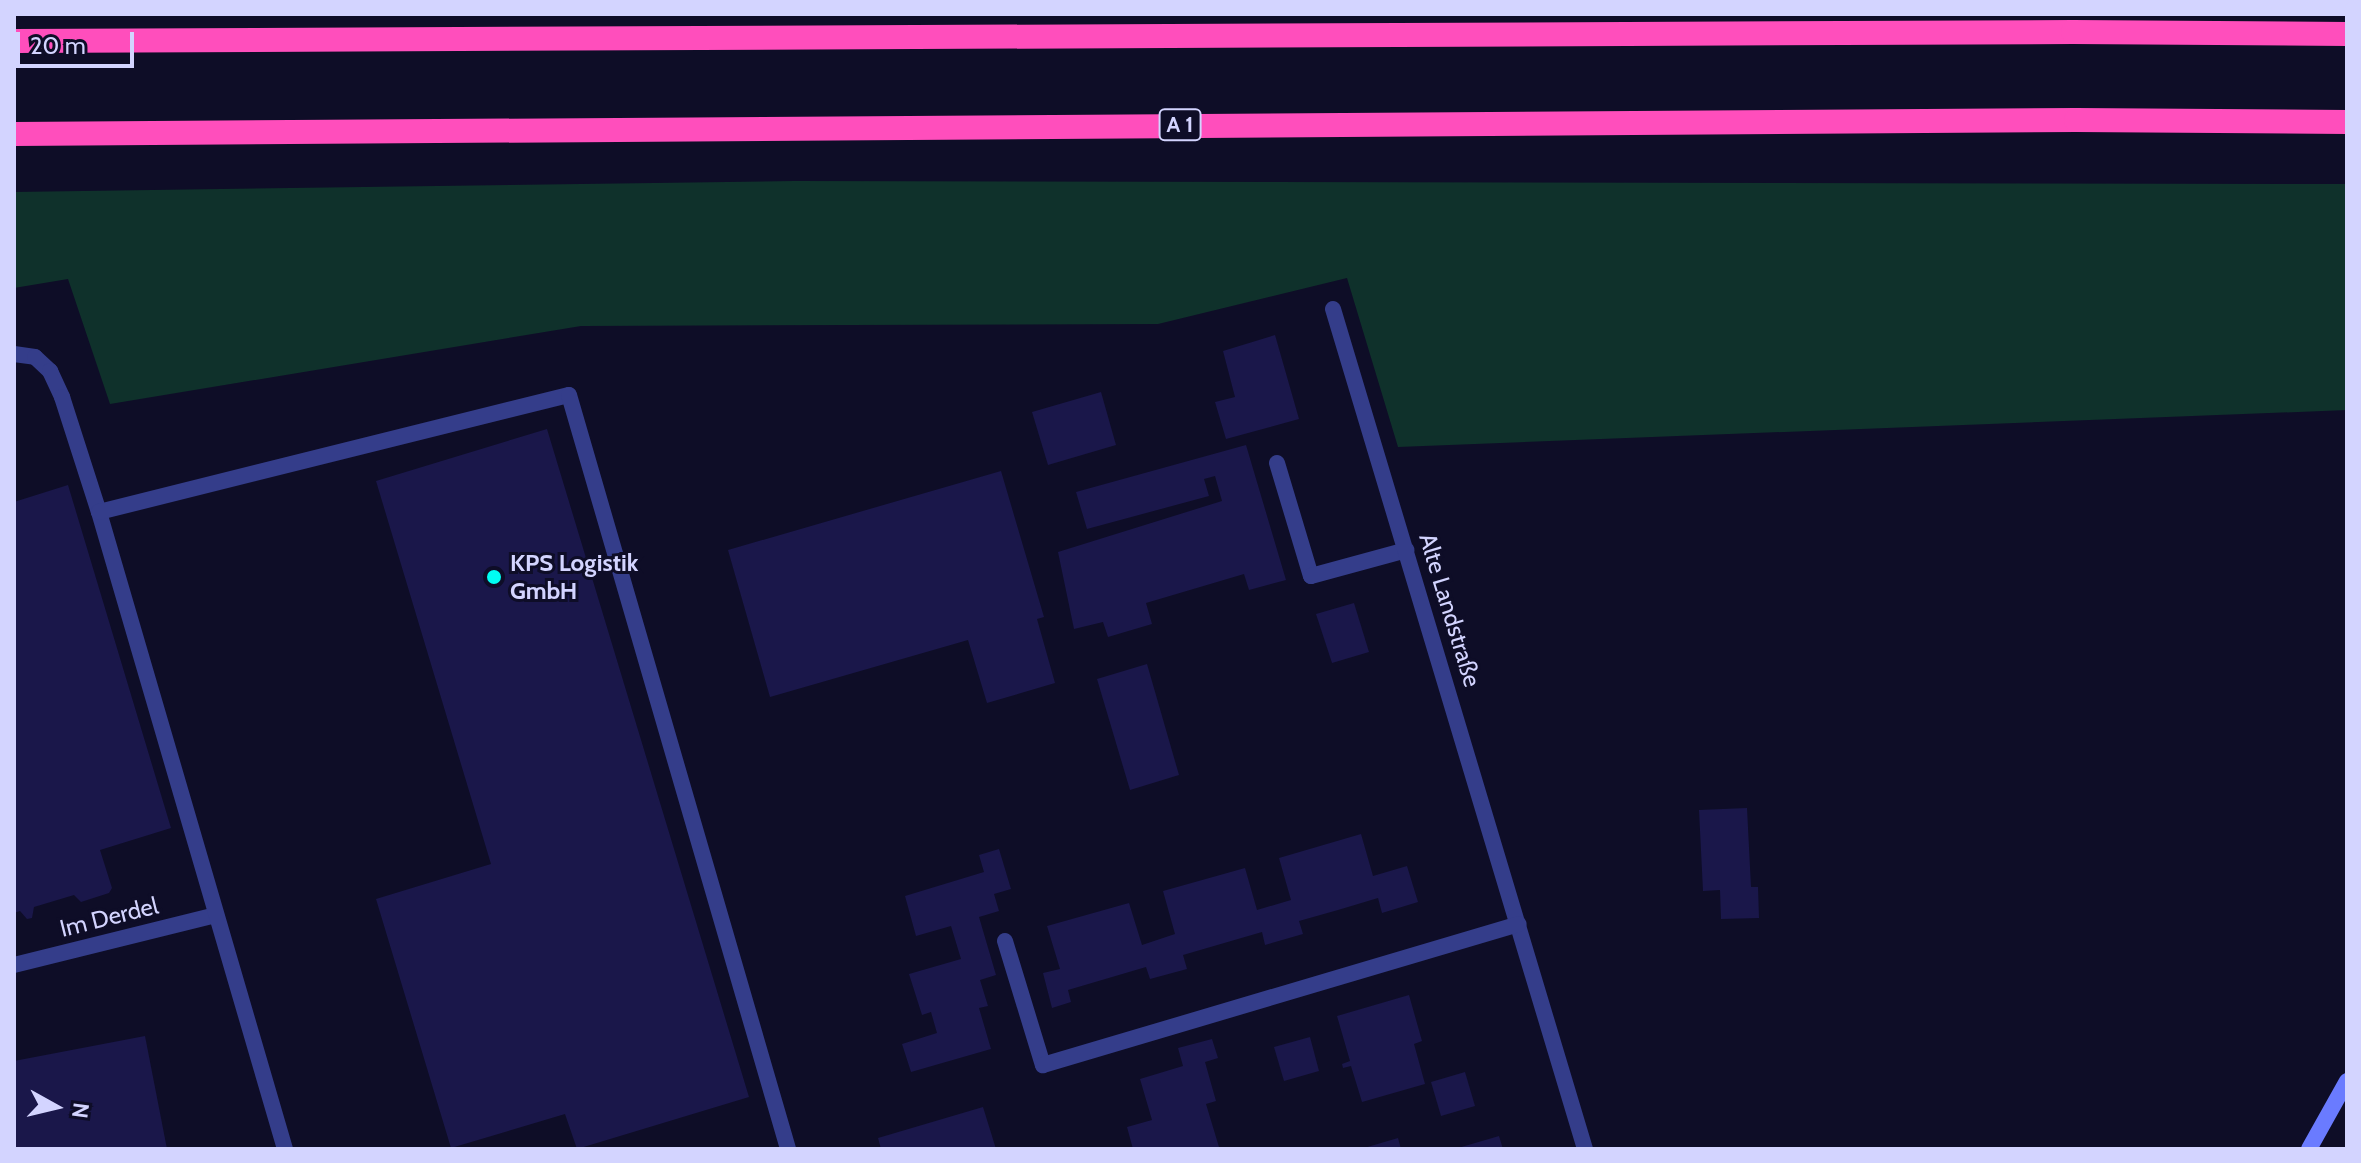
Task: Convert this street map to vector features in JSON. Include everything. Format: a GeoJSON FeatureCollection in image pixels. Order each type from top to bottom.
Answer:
{"type":"FeatureCollection","features":[{"type":"Feature","properties":{"kind":"highway"},"geometry":{"type":"LineString","coordinates":[[14,41],[2041,32],[2347,34]]}},
{"type":"Feature","properties":{"kind":"highway","name":"A 1"},"geometry":{"type":"LineString","coordinates":[[14,134],[2076,120],[2347,122]]}},
{"type":"Feature","properties":{"kind":"main road"},"geometry":{"type":"LineString","coordinates":[[2309,1149],[2347,1081]]}},
{"type":"Feature","properties":{"kind":"street","name":"Alte Landstraße"},"geometry":{"type":"LineString","coordinates":[[1333,309],[1585,1149]]}},
{"type":"Feature","properties":{"kind":"street"},"geometry":{"type":"LineString","coordinates":[[14,354],[35,357],[50,371],[62,397],[99,512],[285,1149]]}},
{"type":"Feature","properties":{"kind":"street"},"geometry":{"type":"LineString","coordinates":[[99,512],[569,395],[788,1149]]}},
{"type":"Feature","properties":{"kind":"street"},"geometry":{"type":"LineString","coordinates":[[1277,463],[1311,576],[1407,550]]}},
{"type":"Feature","properties":{"kind":"street","name":"Im Derdel"},"geometry":{"type":"LineString","coordinates":[[14,965],[216,915]]}},
{"type":"Feature","properties":{"kind":"street"},"geometry":{"type":"LineString","coordinates":[[1005,941],[1043,1065],[1519,924]]}},
{"type":"Feature","properties":{"kind":"green space"},"geometry":{"type":"Polygon","coordinates":[[[794,181],[2347,184],[2347,410],[1398,447],[1347,278],[1158,324],[581,326],[110,404],[68,279],[14,288],[14,192],[794,181]]]}},
{"type":"Feature","properties":{"kind":"building"},"geometry":{"type":"Polygon","coordinates":[[[1275,335],[1299,419],[1226,439],[1215,402],[1235,397],[1223,351],[1275,335]]]}},
{"type":"Feature","properties":{"kind":"building"},"geometry":{"type":"Polygon","coordinates":[[[1101,392],[1116,445],[1048,465],[1032,412],[1101,392]]]}},
{"type":"Feature","properties":{"kind":"building"},"geometry":{"type":"Polygon","coordinates":[[[547,429],[749,1097],[577,1149],[565,1114],[451,1148],[376,899],[491,864],[376,481],[547,429]]]}},
{"type":"Feature","properties":{"kind":"building"},"geometry":{"type":"Polygon","coordinates":[[[1246,445],[1286,580],[1249,590],[1244,574],[1146,603],[1152,624],[1108,637],[1103,622],[1074,629],[1058,552],[1222,501],[1215,476],[1204,479],[1209,496],[1087,529],[1076,492],[1246,445]]]}},
{"type":"Feature","properties":{"kind":"building"},"geometry":{"type":"Polygon","coordinates":[[[1001,471],[1044,617],[1037,619],[1055,683],[987,703],[968,640],[770,697],[728,550],[1001,471]]]}},
{"type":"Feature","properties":{"kind":"building"},"geometry":{"type":"Polygon","coordinates":[[[68,485],[171,828],[100,850],[112,888],[109,893],[81,902],[74,895],[34,907],[32,918],[27,919],[20,911],[14,913],[14,502],[68,485]]]}},
{"type":"Feature","properties":{"kind":"building"},"geometry":{"type":"Polygon","coordinates":[[[1354,603],[1369,652],[1332,663],[1316,614],[1354,603]]]}},
{"type":"Feature","properties":{"kind":"building"},"geometry":{"type":"Polygon","coordinates":[[[1147,664],[1179,775],[1130,790],[1097,679],[1147,664]]]}},
{"type":"Feature","properties":{"kind":"building"},"geometry":{"type":"Polygon","coordinates":[[[1747,808],[1751,887],[1758,887],[1759,918],[1721,919],[1720,890],[1703,891],[1699,810],[1747,808]]]}},
{"type":"Feature","properties":{"kind":"building"},"geometry":{"type":"Polygon","coordinates":[[[1361,834],[1373,876],[1407,866],[1418,902],[1382,913],[1378,898],[1299,921],[1303,934],[1265,945],[1262,932],[1183,955],[1187,969],[1150,979],[1146,967],[1068,990],[1071,1002],[1052,1008],[1043,973],[1060,969],[1047,926],[1129,903],[1142,945],[1175,934],[1163,891],[1245,868],[1257,910],[1291,900],[1279,858],[1361,834]]]}},
{"type":"Feature","properties":{"kind":"building"},"geometry":{"type":"Polygon","coordinates":[[[999,849],[1011,889],[994,894],[999,911],[979,917],[996,975],[980,980],[988,1006],[979,1008],[991,1049],[911,1072],[902,1044],[937,1033],[931,1012],[922,1015],[909,974],[961,959],[951,926],[916,936],[905,896],[984,872],[979,855],[999,849]]]}},
{"type":"Feature","properties":{"kind":"building"},"geometry":{"type":"Polygon","coordinates":[[[1409,995],[1422,1041],[1414,1044],[1425,1084],[1362,1102],[1351,1066],[1343,1068],[1342,1064],[1350,1061],[1337,1016],[1409,995]]]}},
{"type":"Feature","properties":{"kind":"building"},"geometry":{"type":"Polygon","coordinates":[[[145,1036],[167,1149],[14,1149],[14,1061],[145,1036]]]}},
{"type":"Feature","properties":{"kind":"building"},"geometry":{"type":"Polygon","coordinates":[[[1310,1037],[1319,1071],[1284,1081],[1274,1047],[1310,1037]]]}},
{"type":"Feature","properties":{"kind":"building"},"geometry":{"type":"Polygon","coordinates":[[[1212,1039],[1218,1058],[1205,1062],[1216,1101],[1206,1104],[1219,1147],[1133,1149],[1127,1127],[1152,1120],[1140,1079],[1183,1066],[1178,1048],[1212,1039]]]}},
{"type":"Feature","properties":{"kind":"building"},"geometry":{"type":"Polygon","coordinates":[[[1465,1072],[1475,1106],[1441,1116],[1431,1082],[1465,1072]]]}},
{"type":"Feature","properties":{"kind":"building"},"geometry":{"type":"Polygon","coordinates":[[[983,1107],[996,1149],[881,1149],[878,1138],[983,1107]]]}},
{"type":"Feature","properties":{"kind":"building"},"geometry":{"type":"Polygon","coordinates":[[[1499,1136],[1503,1149],[1458,1149],[1458,1148],[1499,1136]]]}},
{"type":"Feature","properties":{"kind":"building"},"geometry":{"type":"Polygon","coordinates":[[[1398,1138],[1401,1149],[1364,1149],[1364,1148],[1398,1138]]]}},
{"type":"Feature","properties":{"kind":"place","name":"KPS Logistik GmbH"},"geometry":{"type":"Point","coordinates":[494,577]}}]}
